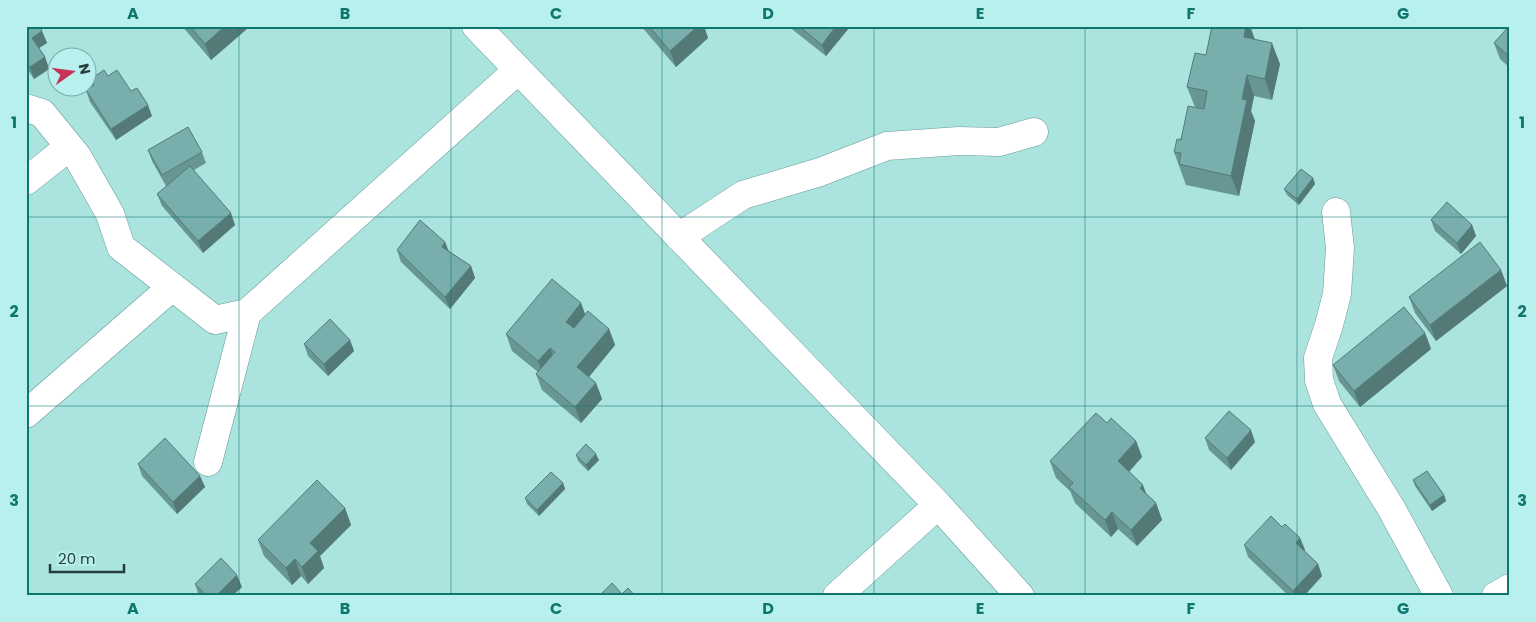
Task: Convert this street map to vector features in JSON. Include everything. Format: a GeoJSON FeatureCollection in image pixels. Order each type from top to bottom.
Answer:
{"type":"FeatureCollection","features":[{"type":"Feature","properties":{"kind":"street"},"geometry":{"type":"LineString","coordinates":[[476,26],[938,505],[1020,596]]}},
{"type":"Feature","properties":{"kind":"street"},"geometry":{"type":"LineString","coordinates":[[26,108],[42,113],[77,156],[110,214],[121,247],[215,320],[247,313],[518,70]]}},
{"type":"Feature","properties":{"kind":"street"},"geometry":{"type":"LineString","coordinates":[[680,237],[743,195],[820,172],[887,146],[959,141],[999,142],[1034,132]]}},
{"type":"Feature","properties":{"kind":"street"},"geometry":{"type":"LineString","coordinates":[[26,181],[69,147]]}},
{"type":"Feature","properties":{"kind":"street"},"geometry":{"type":"LineString","coordinates":[[1336,212],[1340,248],[1337,294],[1318,358],[1320,380],[1327,404],[1391,508],[1439,596]]}},
{"type":"Feature","properties":{"kind":"street"},"geometry":{"type":"LineString","coordinates":[[26,414],[172,287]]}},
{"type":"Feature","properties":{"kind":"street"},"geometry":{"type":"LineString","coordinates":[[208,462],[247,313]]}},
{"type":"Feature","properties":{"kind":"street"},"geometry":{"type":"LineString","coordinates":[[837,596],[938,505]]}},
{"type":"Feature","properties":{"kind":"street"},"geometry":{"type":"LineString","coordinates":[[1496,596],[1510,588]]}},
{"type":"Feature","properties":{"kind":"building"},"geometry":{"type":"Polygon","coordinates":[[[26,26],[39,26],[42,31],[32,38],[45,57],[30,67],[26,62],[26,26]]]}},
{"type":"Feature","properties":{"kind":"building"},"geometry":{"type":"Polygon","coordinates":[[[190,26],[225,26],[205,44],[190,26]]]}},
{"type":"Feature","properties":{"kind":"building"},"geometry":{"type":"Polygon","coordinates":[[[649,26],[698,26],[670,51],[649,26]]]}},
{"type":"Feature","properties":{"kind":"building"},"geometry":{"type":"Polygon","coordinates":[[[799,26],[836,26],[822,45],[799,26]]]}},
{"type":"Feature","properties":{"kind":"building"},"geometry":{"type":"Polygon","coordinates":[[[1212,26],[1246,26],[1244,37],[1272,43],[1265,79],[1247,75],[1242,99],[1247,100],[1231,176],[1179,164],[1181,153],[1174,152],[1177,139],[1181,140],[1188,106],[1204,109],[1207,91],[1187,87],[1195,53],[1206,55],[1212,26]]]}},
{"type":"Feature","properties":{"kind":"building"},"geometry":{"type":"Polygon","coordinates":[[[1510,26],[1510,57],[1494,43],[1510,26]]]}},
{"type":"Feature","properties":{"kind":"building"},"geometry":{"type":"Polygon","coordinates":[[[104,70],[108,76],[117,70],[131,91],[137,88],[148,105],[111,129],[91,98],[98,98],[98,74],[104,70]]]}},
{"type":"Feature","properties":{"kind":"building"},"geometry":{"type":"Polygon","coordinates":[[[188,127],[202,152],[162,175],[148,150],[188,127]]]}},
{"type":"Feature","properties":{"kind":"building"},"geometry":{"type":"Polygon","coordinates":[[[190,166],[231,213],[198,241],[157,194],[190,166]]]}},
{"type":"Feature","properties":{"kind":"building"},"geometry":{"type":"Polygon","coordinates":[[[1301,169],[1313,178],[1297,199],[1284,189],[1301,169]]]}},
{"type":"Feature","properties":{"kind":"building"},"geometry":{"type":"Polygon","coordinates":[[[1447,202],[1472,225],[1457,243],[1431,220],[1447,202]]]}},
{"type":"Feature","properties":{"kind":"building"},"geometry":{"type":"Polygon","coordinates":[[[420,220],[445,242],[442,247],[471,266],[445,297],[397,250],[420,220]]]}},
{"type":"Feature","properties":{"kind":"building"},"geometry":{"type":"Polygon","coordinates":[[[1480,242],[1501,270],[1430,325],[1409,297],[1480,242]]]}},
{"type":"Feature","properties":{"kind":"building"},"geometry":{"type":"Polygon","coordinates":[[[552,279],[581,303],[566,322],[574,328],[588,311],[609,329],[577,367],[596,383],[575,407],[536,374],[555,352],[550,348],[538,361],[506,334],[552,279]]]}},
{"type":"Feature","properties":{"kind":"building"},"geometry":{"type":"Polygon","coordinates":[[[1404,307],[1425,333],[1354,391],[1333,365],[1404,307]]]}},
{"type":"Feature","properties":{"kind":"building"},"geometry":{"type":"Polygon","coordinates":[[[330,319],[350,340],[324,364],[304,344],[330,319]]]}},
{"type":"Feature","properties":{"kind":"building"},"geometry":{"type":"Polygon","coordinates":[[[1229,411],[1251,430],[1227,458],[1205,438],[1229,411]]]}},
{"type":"Feature","properties":{"kind":"building"},"geometry":{"type":"Polygon","coordinates":[[[1096,413],[1107,423],[1111,418],[1136,441],[1118,461],[1143,485],[1140,488],[1156,503],[1131,530],[1112,512],[1105,520],[1069,487],[1073,483],[1050,461],[1096,413]]]}},
{"type":"Feature","properties":{"kind":"building"},"geometry":{"type":"Polygon","coordinates":[[[165,438],[200,476],[173,502],[138,464],[165,438]]]}},
{"type":"Feature","properties":{"kind":"building"},"geometry":{"type":"Polygon","coordinates":[[[586,444],[596,454],[586,465],[576,455],[586,444]]]}},
{"type":"Feature","properties":{"kind":"building"},"geometry":{"type":"Polygon","coordinates":[[[1427,471],[1444,495],[1430,505],[1413,480],[1427,471]]]}},
{"type":"Feature","properties":{"kind":"building"},"geometry":{"type":"Polygon","coordinates":[[[551,472],[563,483],[537,510],[525,498],[551,472]]]}},
{"type":"Feature","properties":{"kind":"building"},"geometry":{"type":"Polygon","coordinates":[[[317,480],[345,508],[310,543],[318,551],[302,567],[295,559],[286,568],[258,540],[317,480]]]}},
{"type":"Feature","properties":{"kind":"building"},"geometry":{"type":"Polygon","coordinates":[[[1271,516],[1282,527],[1285,524],[1300,538],[1296,543],[1318,564],[1293,591],[1244,545],[1271,516]]]}},
{"type":"Feature","properties":{"kind":"building"},"geometry":{"type":"Polygon","coordinates":[[[221,558],[237,575],[216,596],[207,596],[195,584],[221,558]]]}},
{"type":"Feature","properties":{"kind":"building"},"geometry":{"type":"Polygon","coordinates":[[[612,583],[622,594],[628,588],[635,596],[599,596],[612,583]]]}}]}
